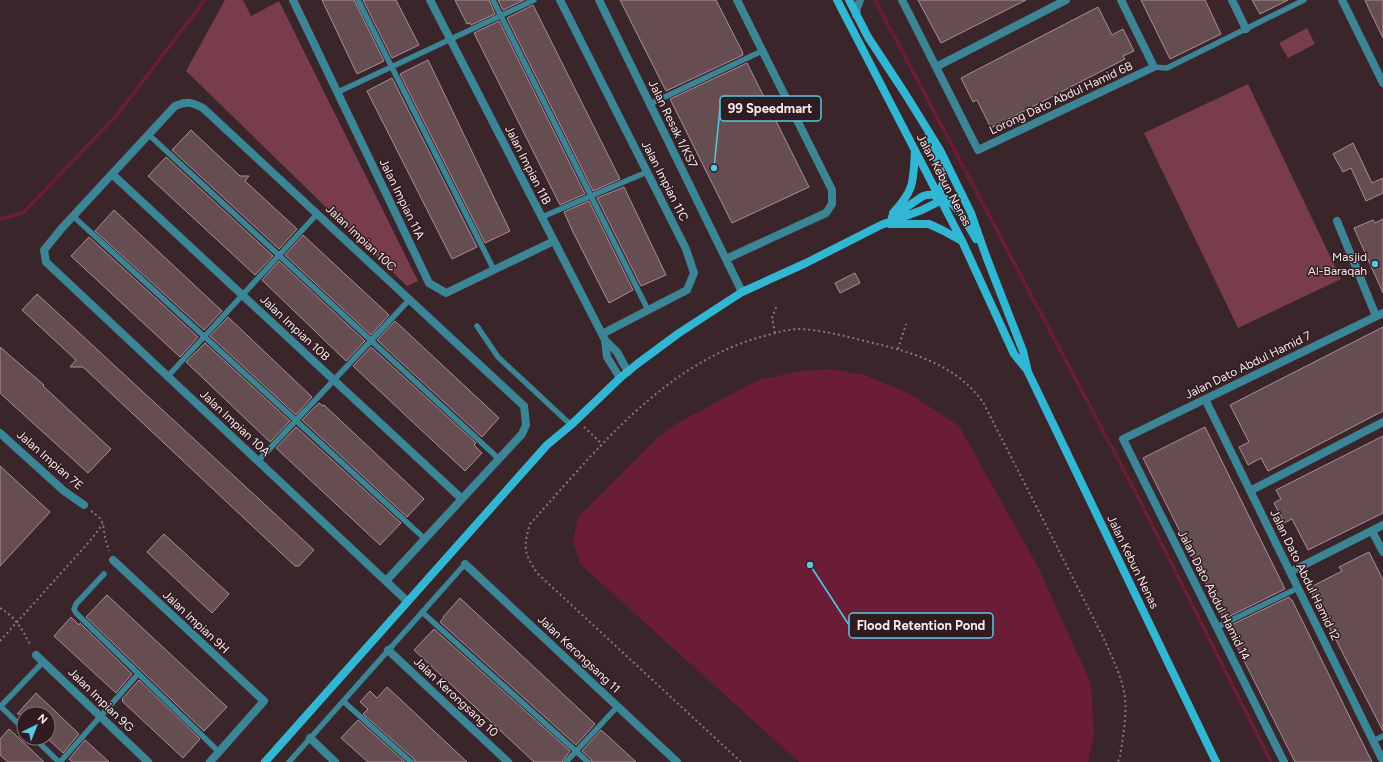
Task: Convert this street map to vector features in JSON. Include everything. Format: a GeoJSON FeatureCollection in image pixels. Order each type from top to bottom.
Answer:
{"type":"FeatureCollection","features":[{"type":"Feature","properties":{"kind":"street","name":"Jalan Impian 11A"},"geometry":{"type":"LineString","coordinates":[[293,0],[429,283],[446,293],[554,241]]}},
{"type":"Feature","properties":{"kind":"street","name":"Jalan Impian 11B"},"geometry":{"type":"LineString","coordinates":[[430,0],[603,337],[607,357],[620,378]]}},
{"type":"Feature","properties":{"kind":"street","name":"Jalan Impian 11C"},"geometry":{"type":"LineString","coordinates":[[560,0],[686,249],[694,273],[687,290],[648,310],[603,337]]}},
{"type":"Feature","properties":{"kind":"street","name":"Jalan Resak 1/KS7"},"geometry":{"type":"LineString","coordinates":[[599,0],[742,292]]}},
{"type":"Feature","properties":{"kind":"street"},"geometry":{"type":"LineString","coordinates":[[726,259],[826,213],[832,204],[832,190],[737,0]]}},
{"type":"Feature","properties":{"kind":"street","name":"Jalan Kebun Nenas"},"geometry":{"type":"LineString","coordinates":[[849,0],[868,37],[940,150],[972,213],[986,256],[1023,351],[1028,372]]}},
{"type":"Feature","properties":{"kind":"street"},"geometry":{"type":"LineString","coordinates":[[856,15],[860,0]]}},
{"type":"Feature","properties":{"kind":"street"},"geometry":{"type":"LineString","coordinates":[[902,0],[936,67],[1066,0]]}},
{"type":"Feature","properties":{"kind":"street"},"geometry":{"type":"LineString","coordinates":[[1121,0],[1154,67]]}},
{"type":"Feature","properties":{"kind":"street"},"geometry":{"type":"LineString","coordinates":[[1232,0],[1246,29]]}},
{"type":"Feature","properties":{"kind":"street"},"geometry":{"type":"LineString","coordinates":[[1342,0],[1383,83]]}},
{"type":"Feature","properties":{"kind":"street","name":"Jalan Kebun Nenas"},"geometry":{"type":"LineString","coordinates":[[839,1],[962,242],[1014,354],[1028,372],[1216,762]]}},
{"type":"Feature","properties":{"kind":"street","name":"Lorong Dato Abdul Hamid 6B"},"geometry":{"type":"LineString","coordinates":[[936,67],[978,150],[1154,67]]}},
{"type":"Feature","properties":{"kind":"street","name":"Jalan Impian 10C"},"geometry":{"type":"LineString","coordinates":[[148,134],[175,106],[184,102],[192,102],[203,108],[410,299],[524,406],[526,425],[522,434],[499,459]]}},
{"type":"Feature","properties":{"kind":"street"},"geometry":{"type":"LineString","coordinates":[[265,762],[407,601],[548,445],[574,423],[620,378],[679,333],[742,292],[806,263],[881,225],[936,203],[943,179],[929,133]]}},
{"type":"Feature","properties":{"kind":"street"},"geometry":{"type":"LineString","coordinates":[[73,216],[148,134]]}},
{"type":"Feature","properties":{"kind":"street"},"geometry":{"type":"LineString","coordinates":[[881,225],[908,195],[912,185],[915,151]]}},
{"type":"Feature","properties":{"kind":"street","name":"Jalan Impian 10B"},"geometry":{"type":"LineString","coordinates":[[112,174],[462,499]]}},
{"type":"Feature","properties":{"kind":"street"},"geometry":{"type":"LineString","coordinates":[[881,225],[923,196],[939,196],[950,202],[962,214],[986,256]]}},
{"type":"Feature","properties":{"kind":"street","name":"Jalan Impian 10A"},"geometry":{"type":"LineString","coordinates":[[73,216],[44,250],[46,262],[407,601]]}},
{"type":"Feature","properties":{"kind":"street"},"geometry":{"type":"LineString","coordinates":[[1337,222],[1380,314]]}},
{"type":"Feature","properties":{"kind":"street"},"geometry":{"type":"LineString","coordinates":[[881,225],[929,224],[962,242]]}},
{"type":"Feature","properties":{"kind":"street","name":"Jalan Dato Abdul Hamid 7"},"geometry":{"type":"LineString","coordinates":[[1123,439],[1380,314]]}},
{"type":"Feature","properties":{"kind":"street","name":"Jalan Impian 11B"},"geometry":{"type":"LineString","coordinates":[[603,337],[617,352],[628,372]]}},
{"type":"Feature","properties":{"kind":"street","name":"Jalan Dato Abdul Hamid 12"},"geometry":{"type":"LineString","coordinates":[[1205,399],[1383,761]]}},
{"type":"Feature","properties":{"kind":"street"},"geometry":{"type":"LineString","coordinates":[[1250,491],[1383,422]]}},
{"type":"Feature","properties":{"kind":"street","name":"Jalan Impian 7E"},"geometry":{"type":"LineString","coordinates":[[0,432],[64,491],[84,505]]}},
{"type":"Feature","properties":{"kind":"street","name":"Jalan Dato Abdul Hamid 14"},"geometry":{"type":"LineString","coordinates":[[1123,439],[1284,762]]}},
{"type":"Feature","properties":{"kind":"street"},"geometry":{"type":"LineString","coordinates":[[386,581],[499,459]]}},
{"type":"Feature","properties":{"kind":"street"},"geometry":{"type":"LineString","coordinates":[[1290,572],[1383,526]]}},
{"type":"Feature","properties":{"kind":"street"},"geometry":{"type":"LineString","coordinates":[[1372,531],[1383,552]]}},
{"type":"Feature","properties":{"kind":"street","name":"Jalan Impian 9H"},"geometry":{"type":"LineString","coordinates":[[112,560],[264,702],[219,752]]}},
{"type":"Feature","properties":{"kind":"street","name":"Jalan Kerongsang 11"},"geometry":{"type":"LineString","coordinates":[[466,564],[677,762]]}},
{"type":"Feature","properties":{"kind":"street","name":"Jalan Kerongsang 10"},"geometry":{"type":"LineString","coordinates":[[388,650],[508,762]]}},
{"type":"Feature","properties":{"kind":"street","name":"Jalan Impian 9G"},"geometry":{"type":"LineString","coordinates":[[36,655],[148,762]]}},
{"type":"Feature","properties":{"kind":"street"},"geometry":{"type":"LineString","coordinates":[[310,738],[335,762]]}},
{"type":"Feature","properties":{"kind":"street"},"geometry":{"type":"LineString","coordinates":[[210,762],[219,752]]}},
{"type":"Feature","properties":{"kind":"lane"},"geometry":{"type":"LineString","coordinates":[[358,0],[494,270]]}},
{"type":"Feature","properties":{"kind":"lane"},"geometry":{"type":"LineString","coordinates":[[493,0],[648,310]]}},
{"type":"Feature","properties":{"kind":"lane"},"geometry":{"type":"LineString","coordinates":[[338,92],[534,0]]}},
{"type":"Feature","properties":{"kind":"lane"},"geometry":{"type":"LineString","coordinates":[[1154,67],[1168,68],[1304,0]]}},
{"type":"Feature","properties":{"kind":"lane"},"geometry":{"type":"LineString","coordinates":[[650,104],[762,51]]}},
{"type":"Feature","properties":{"kind":"lane"},"geometry":{"type":"LineString","coordinates":[[148,134],[499,459]]}},
{"type":"Feature","properties":{"kind":"lane"},"geometry":{"type":"LineString","coordinates":[[542,217],[647,172]]}},
{"type":"Feature","properties":{"kind":"lane"},"geometry":{"type":"LineString","coordinates":[[168,376],[317,214]]}},
{"type":"Feature","properties":{"kind":"lane"},"geometry":{"type":"LineString","coordinates":[[73,216],[425,539]]}},
{"type":"Feature","properties":{"kind":"lane"},"geometry":{"type":"LineString","coordinates":[[258,461],[410,299]]}},
{"type":"Feature","properties":{"kind":"lane"},"geometry":{"type":"LineString","coordinates":[[477,326],[498,357],[574,423]]}},
{"type":"Feature","properties":{"kind":"lane"},"geometry":{"type":"LineString","coordinates":[[289,762],[466,564]]}},
{"type":"Feature","properties":{"kind":"lane"},"geometry":{"type":"LineString","coordinates":[[104,574],[76,604],[74,609],[76,613],[219,752]]}},
{"type":"Feature","properties":{"kind":"lane"},"geometry":{"type":"LineString","coordinates":[[1217,627],[1298,588]]}},
{"type":"Feature","properties":{"kind":"lane"},"geometry":{"type":"LineString","coordinates":[[422,612],[588,762]]}},
{"type":"Feature","properties":{"kind":"lane"},"geometry":{"type":"LineString","coordinates":[[16,722],[0,707],[43,662]]}},
{"type":"Feature","properties":{"kind":"lane"},"geometry":{"type":"LineString","coordinates":[[42,746],[59,762],[138,674]]}},
{"type":"Feature","properties":{"kind":"lane"},"geometry":{"type":"LineString","coordinates":[[343,701],[412,762]]}},
{"type":"Feature","properties":{"kind":"lane"},"geometry":{"type":"LineString","coordinates":[[566,762],[617,706]]}},
{"type":"Feature","properties":{"kind":"lane"},"geometry":{"type":"LineString","coordinates":[[1373,741],[1383,736]]}},
{"type":"Feature","properties":{"kind":"path"},"geometry":{"type":"LineString","coordinates":[[776,333],[772,318],[777,305]]}},
{"type":"Feature","properties":{"kind":"path"},"geometry":{"type":"LineString","coordinates":[[898,349],[906,324]]}},
{"type":"Feature","properties":{"kind":"path"},"geometry":{"type":"LineString","coordinates":[[741,762],[537,573],[529,561],[525,549],[526,536],[530,524],[602,444],[630,416],[661,390],[717,354],[749,341],[776,333],[797,329],[826,331],[898,349],[928,360],[952,373],[971,388],[982,402],[1102,634],[1117,669],[1124,695],[1125,717],[1118,762]]}},
{"type":"Feature","properties":{"kind":"path"},"geometry":{"type":"LineString","coordinates":[[574,423],[602,444]]}},
{"type":"Feature","properties":{"kind":"path"},"geometry":{"type":"LineString","coordinates":[[84,505],[99,517],[103,524],[105,538],[112,560]]}},
{"type":"Feature","properties":{"kind":"path"},"geometry":{"type":"LineString","coordinates":[[0,641],[89,542],[103,524]]}},
{"type":"Feature","properties":{"kind":"path"},"geometry":{"type":"LineString","coordinates":[[0,608],[9,613],[17,621],[36,655]]}},
{"type":"Feature","properties":{"kind":"shaded area"},"geometry":{"type":"Polygon","coordinates":[[[225,0],[243,0],[251,16],[279,1],[418,281],[407,286],[186,71],[225,0]]]}},
{"type":"Feature","properties":{"kind":"shaded area"},"geometry":{"type":"Polygon","coordinates":[[[1307,28],[1315,44],[1288,58],[1279,43],[1307,28]]]}},
{"type":"Feature","properties":{"kind":"shaded area"},"geometry":{"type":"Polygon","coordinates":[[[1248,84],[1341,279],[1238,328],[1144,133],[1248,84]]]}},
{"type":"Feature","properties":{"kind":"shaded area"},"geometry":{"type":"Polygon","coordinates":[[[831,369],[865,375],[910,394],[959,426],[1038,567],[1091,684],[1094,735],[1088,762],[799,762],[580,564],[573,541],[578,517],[654,441],[676,424],[758,380],[801,371],[831,369]]]}},
{"type":"Feature","properties":{"kind":"building"},"geometry":{"type":"Polygon","coordinates":[[[322,0],[354,0],[384,61],[357,74],[322,0]]]}},
{"type":"Feature","properties":{"kind":"building"},"geometry":{"type":"Polygon","coordinates":[[[363,0],[396,0],[419,45],[392,58],[363,0]]]}},
{"type":"Feature","properties":{"kind":"building"},"geometry":{"type":"Polygon","coordinates":[[[455,0],[489,0],[495,14],[471,25],[470,23],[467,24],[455,0]]]}},
{"type":"Feature","properties":{"kind":"building"},"geometry":{"type":"Polygon","coordinates":[[[498,0],[524,0],[503,10],[498,0]]]}},
{"type":"Feature","properties":{"kind":"building"},"geometry":{"type":"Polygon","coordinates":[[[620,0],[716,0],[743,55],[666,91],[620,0]]]}},
{"type":"Feature","properties":{"kind":"building"},"geometry":{"type":"Polygon","coordinates":[[[918,0],[1026,0],[941,43],[918,0]]]}},
{"type":"Feature","properties":{"kind":"building"},"geometry":{"type":"Polygon","coordinates":[[[1141,0],[1205,0],[1221,34],[1170,59],[1141,0]]]}},
{"type":"Feature","properties":{"kind":"building"},"geometry":{"type":"Polygon","coordinates":[[[1252,0],[1288,0],[1260,14],[1252,0]]]}},
{"type":"Feature","properties":{"kind":"building"},"geometry":{"type":"Polygon","coordinates":[[[1365,0],[1383,0],[1383,38],[1369,9],[1365,0]]]}},
{"type":"Feature","properties":{"kind":"building"},"geometry":{"type":"Polygon","coordinates":[[[533,5],[620,179],[593,191],[507,18],[533,5]]]}},
{"type":"Feature","properties":{"kind":"building"},"geometry":{"type":"Polygon","coordinates":[[[1098,7],[1112,35],[1123,29],[1134,51],[1123,56],[1125,59],[991,128],[977,100],[973,102],[961,78],[1098,7]]]}},
{"type":"Feature","properties":{"kind":"building"},"geometry":{"type":"Polygon","coordinates":[[[499,21],[585,194],[560,205],[474,33],[499,21]]]}},
{"type":"Feature","properties":{"kind":"building"},"geometry":{"type":"Polygon","coordinates":[[[428,60],[510,231],[485,243],[400,74],[428,60]]]}},
{"type":"Feature","properties":{"kind":"building"},"geometry":{"type":"Polygon","coordinates":[[[747,63],[809,187],[732,223],[670,99],[747,63]]]}},
{"type":"Feature","properties":{"kind":"building"},"geometry":{"type":"Polygon","coordinates":[[[392,78],[477,247],[452,259],[367,91],[392,78]]]}},
{"type":"Feature","properties":{"kind":"building"},"geometry":{"type":"Polygon","coordinates":[[[191,130],[240,176],[249,176],[245,181],[297,229],[279,249],[172,150],[191,130]]]}},
{"type":"Feature","properties":{"kind":"building"},"geometry":{"type":"Polygon","coordinates":[[[1353,143],[1372,183],[1383,178],[1383,193],[1366,201],[1351,168],[1343,172],[1333,154],[1353,143]]]}},
{"type":"Feature","properties":{"kind":"building"},"geometry":{"type":"Polygon","coordinates":[[[166,157],[273,256],[255,275],[148,176],[166,157]]]}},
{"type":"Feature","properties":{"kind":"building"},"geometry":{"type":"Polygon","coordinates":[[[624,187],[666,275],[641,286],[597,198],[624,187]]]}},
{"type":"Feature","properties":{"kind":"building"},"geometry":{"type":"Polygon","coordinates":[[[589,201],[633,290],[609,303],[564,212],[589,201]]]}},
{"type":"Feature","properties":{"kind":"building"},"geometry":{"type":"Polygon","coordinates":[[[114,210],[222,311],[204,330],[95,231],[114,210]]]}},
{"type":"Feature","properties":{"kind":"building","name":"Masjid Al-Baraqah"},"geometry":{"type":"Polygon","coordinates":[[[1383,219],[1383,293],[1354,228],[1373,220],[1375,223],[1383,219]]]}},
{"type":"Feature","properties":{"kind":"building"},"geometry":{"type":"Polygon","coordinates":[[[303,235],[389,315],[371,335],[285,255],[303,235]]]}},
{"type":"Feature","properties":{"kind":"building"},"geometry":{"type":"Polygon","coordinates":[[[89,237],[198,337],[180,357],[71,256],[89,237]]]}},
{"type":"Feature","properties":{"kind":"building"},"geometry":{"type":"Polygon","coordinates":[[[279,261],[365,341],[346,361],[262,280],[279,261]]]}},
{"type":"Feature","properties":{"kind":"building"},"geometry":{"type":"Polygon","coordinates":[[[855,273],[860,283],[840,293],[835,283],[855,273]]]}},
{"type":"Feature","properties":{"kind":"building"},"geometry":{"type":"Polygon","coordinates":[[[37,294],[314,550],[299,566],[295,566],[83,367],[70,367],[76,360],[22,310],[37,294]]]}},
{"type":"Feature","properties":{"kind":"building"},"geometry":{"type":"Polygon","coordinates":[[[228,317],[312,397],[296,415],[210,336],[228,317]]]}},
{"type":"Feature","properties":{"kind":"building"},"geometry":{"type":"Polygon","coordinates":[[[395,321],[499,418],[482,437],[377,340],[395,321]]]}},
{"type":"Feature","properties":{"kind":"building"},"geometry":{"type":"Polygon","coordinates":[[[1383,327],[1383,411],[1268,471],[1261,458],[1248,465],[1239,447],[1249,442],[1230,405],[1383,327]]]}},
{"type":"Feature","properties":{"kind":"building"},"geometry":{"type":"Polygon","coordinates":[[[205,343],[290,421],[270,442],[186,362],[205,343]]]}},
{"type":"Feature","properties":{"kind":"building"},"geometry":{"type":"Polygon","coordinates":[[[0,347],[44,385],[43,386],[111,449],[88,473],[0,393],[0,347]]]}},
{"type":"Feature","properties":{"kind":"building"},"geometry":{"type":"Polygon","coordinates":[[[371,347],[476,443],[474,445],[482,453],[465,471],[353,366],[371,347]]]}},
{"type":"Feature","properties":{"kind":"building"},"geometry":{"type":"Polygon","coordinates":[[[319,403],[323,406],[324,405],[424,499],[407,517],[302,420],[319,403]]]}},
{"type":"Feature","properties":{"kind":"building"},"geometry":{"type":"Polygon","coordinates":[[[296,427],[401,523],[380,545],[276,448],[296,427]]]}},
{"type":"Feature","properties":{"kind":"building"},"geometry":{"type":"Polygon","coordinates":[[[1205,427],[1285,589],[1224,619],[1143,458],[1205,427]]]}},
{"type":"Feature","properties":{"kind":"building"},"geometry":{"type":"Polygon","coordinates":[[[1383,436],[1383,513],[1308,550],[1292,519],[1284,523],[1274,503],[1281,499],[1276,490],[1383,436]]]}},
{"type":"Feature","properties":{"kind":"building"},"geometry":{"type":"Polygon","coordinates":[[[0,466],[50,512],[0,566],[0,466]]]}},
{"type":"Feature","properties":{"kind":"building"},"geometry":{"type":"Polygon","coordinates":[[[164,534],[229,594],[212,613],[147,552],[164,534]]]}},
{"type":"Feature","properties":{"kind":"building"},"geometry":{"type":"Polygon","coordinates":[[[1369,552],[1383,580],[1383,731],[1309,588],[1342,571],[1339,567],[1369,552]]]}},
{"type":"Feature","properties":{"kind":"building"},"geometry":{"type":"Polygon","coordinates":[[[107,595],[227,707],[204,731],[86,617],[107,595]]]}},
{"type":"Feature","properties":{"kind":"building"},"geometry":{"type":"Polygon","coordinates":[[[1289,597],[1292,600],[1372,762],[1295,762],[1227,627],[1289,597]]]}},
{"type":"Feature","properties":{"kind":"building"},"geometry":{"type":"Polygon","coordinates":[[[460,598],[595,724],[576,745],[440,622],[460,598]]]}},
{"type":"Feature","properties":{"kind":"building"},"geometry":{"type":"Polygon","coordinates":[[[71,617],[79,625],[80,623],[132,674],[116,693],[54,636],[71,617]]]}},
{"type":"Feature","properties":{"kind":"building"},"geometry":{"type":"Polygon","coordinates":[[[434,629],[570,751],[562,762],[534,762],[414,650],[434,629]]]}},
{"type":"Feature","properties":{"kind":"building"},"geometry":{"type":"Polygon","coordinates":[[[139,680],[200,739],[183,758],[122,701],[122,699],[139,680]]]}},
{"type":"Feature","properties":{"kind":"building"},"geometry":{"type":"Polygon","coordinates":[[[387,687],[467,762],[415,762],[414,759],[363,714],[368,709],[360,702],[370,691],[377,698],[387,687]]]}},
{"type":"Feature","properties":{"kind":"building"},"geometry":{"type":"Polygon","coordinates":[[[36,693],[50,706],[24,706],[36,693]]]}},
{"type":"Feature","properties":{"kind":"building"},"geometry":{"type":"Polygon","coordinates":[[[56,712],[79,734],[63,753],[56,746],[56,712]]]}},
{"type":"Feature","properties":{"kind":"building"},"geometry":{"type":"Polygon","coordinates":[[[358,720],[405,762],[368,762],[341,738],[358,720]]]}},
{"type":"Feature","properties":{"kind":"building"},"geometry":{"type":"Polygon","coordinates":[[[9,729],[16,736],[16,746],[27,746],[44,762],[8,762],[0,755],[0,739],[9,729]]]}},
{"type":"Feature","properties":{"kind":"building"},"geometry":{"type":"Polygon","coordinates":[[[601,730],[636,762],[592,762],[591,759],[582,751],[601,730]]]}},
{"type":"Feature","properties":{"kind":"building"},"geometry":{"type":"Polygon","coordinates":[[[85,740],[109,762],[72,762],[69,759],[85,740]]]}},
{"type":"Feature","properties":{"kind":"waterway"},"geometry":{"type":"LineString","coordinates":[[0,219],[23,213],[116,116],[204,0]]}},
{"type":"Feature","properties":{"kind":"waterway"},"geometry":{"type":"LineString","coordinates":[[875,0],[1137,495],[1271,762]]}},
{"type":"Feature","properties":{"kind":"place","name":"99 Speedmart"},"geometry":{"type":"Point","coordinates":[714,168]}},
{"type":"Feature","properties":{"kind":"place","name":"Masjid Al-Baraqah"},"geometry":{"type":"Point","coordinates":[1375,264]}},
{"type":"Feature","properties":{"kind":"place","name":"Flood Retention Pond"},"geometry":{"type":"Point","coordinates":[810,565]}}]}
